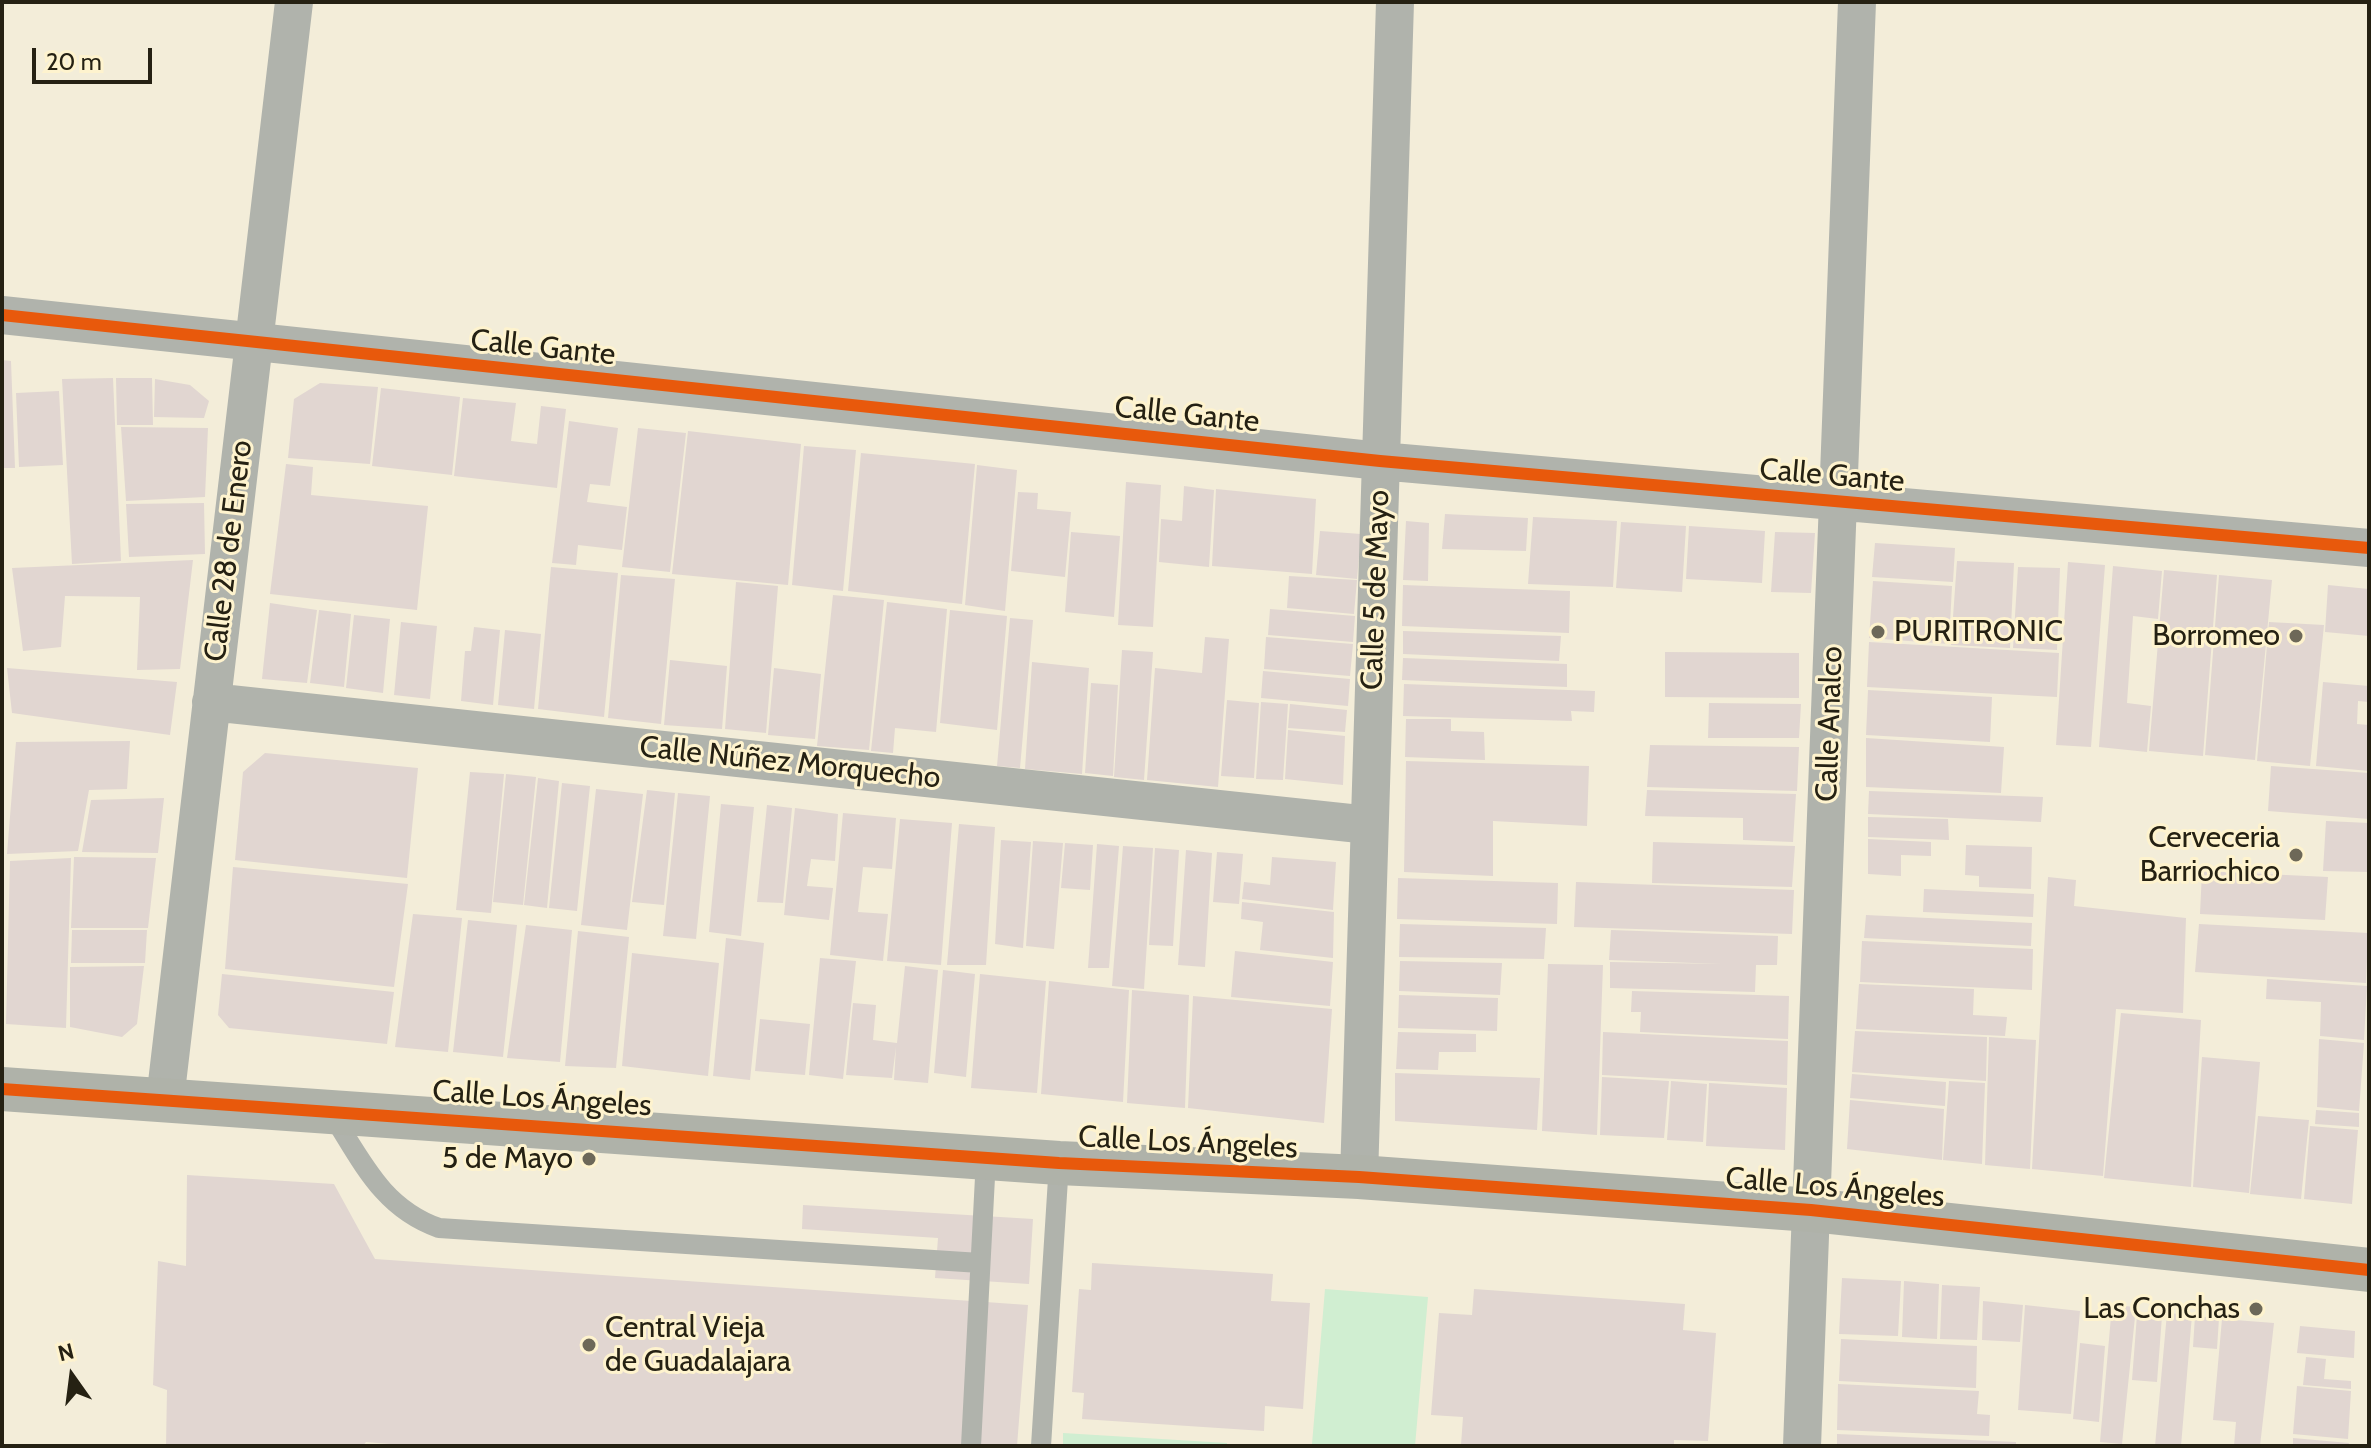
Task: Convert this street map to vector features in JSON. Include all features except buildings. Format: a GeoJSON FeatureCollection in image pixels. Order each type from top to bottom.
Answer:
{"type":"FeatureCollection","features":[{"type":"Feature","properties":{"kind":"street","name":"Calle 28 de Enero"},"geometry":{"type":"LineString","coordinates":[[165,1100],[294,2]]}},
{"type":"Feature","properties":{"kind":"street","name":"Calle 5 de Mayo"},"geometry":{"type":"LineString","coordinates":[[1359,1177],[1395,2]]}},
{"type":"Feature","properties":{"kind":"street","name":"Calle Analco"},"geometry":{"type":"LineString","coordinates":[[1802,1446],[1857,2]]}},
{"type":"Feature","properties":{"kind":"street","name":"Calle Gante"},"geometry":{"type":"LineString","coordinates":[[2,315],[1380,461],[2369,548]]}},
{"type":"Feature","properties":{"kind":"street","name":"Calle Núñez Morquecho"},"geometry":{"type":"LineString","coordinates":[[211,702],[1369,825]]}},
{"type":"Feature","properties":{"kind":"street","name":"Calle Los Ángeles"},"geometry":{"type":"LineString","coordinates":[[2,1089],[1059,1163],[1359,1177],[1811,1210],[2369,1270]]}},
{"type":"Feature","properties":{"kind":"lane"},"geometry":{"type":"LineString","coordinates":[[329,1110],[392,1202],[412,1219],[439,1228],[980,1263]]}},
{"type":"Feature","properties":{"kind":"lane"},"geometry":{"type":"LineString","coordinates":[[971,1446],[986,1158]]}},
{"type":"Feature","properties":{"kind":"lane"},"geometry":{"type":"LineString","coordinates":[[1041,1446],[1059,1163]]}},
{"type":"Feature","properties":{"kind":"green space"},"geometry":{"type":"Polygon","coordinates":[[[1325,1289],[1428,1297],[1415,1446],[1312,1444],[1325,1289]]]}},
{"type":"Feature","properties":{"kind":"green space"},"geometry":{"type":"Polygon","coordinates":[[[1063,1433],[1227,1443],[1227,1446],[1063,1446],[1063,1433]]]}},
{"type":"Feature","properties":{"kind":"cycle path"},"geometry":{"type":"LineString","coordinates":[[2,315],[1380,461],[2369,548]]}},
{"type":"Feature","properties":{"kind":"cycle path"},"geometry":{"type":"LineString","coordinates":[[2,1089],[1059,1163],[1359,1177],[1811,1210],[2369,1270]]}},
{"type":"Feature","properties":{"kind":"place","name":"PURITRONIC"},"geometry":{"type":"Point","coordinates":[1878,632]}},
{"type":"Feature","properties":{"kind":"place","name":"Borromeo"},"geometry":{"type":"Point","coordinates":[2296,636]}},
{"type":"Feature","properties":{"kind":"place","name":"Cerveceria Barriochico"},"geometry":{"type":"Point","coordinates":[2296,855]}},
{"type":"Feature","properties":{"kind":"place","name":"5 de Mayo"},"geometry":{"type":"Point","coordinates":[589,1159]}},
{"type":"Feature","properties":{"kind":"place","name":"Las Conchas"},"geometry":{"type":"Point","coordinates":[2256,1309]}},
{"type":"Feature","properties":{"kind":"place","name":"Central Vieja de Guadalajara"},"geometry":{"type":"Point","coordinates":[589,1345]}}]}
